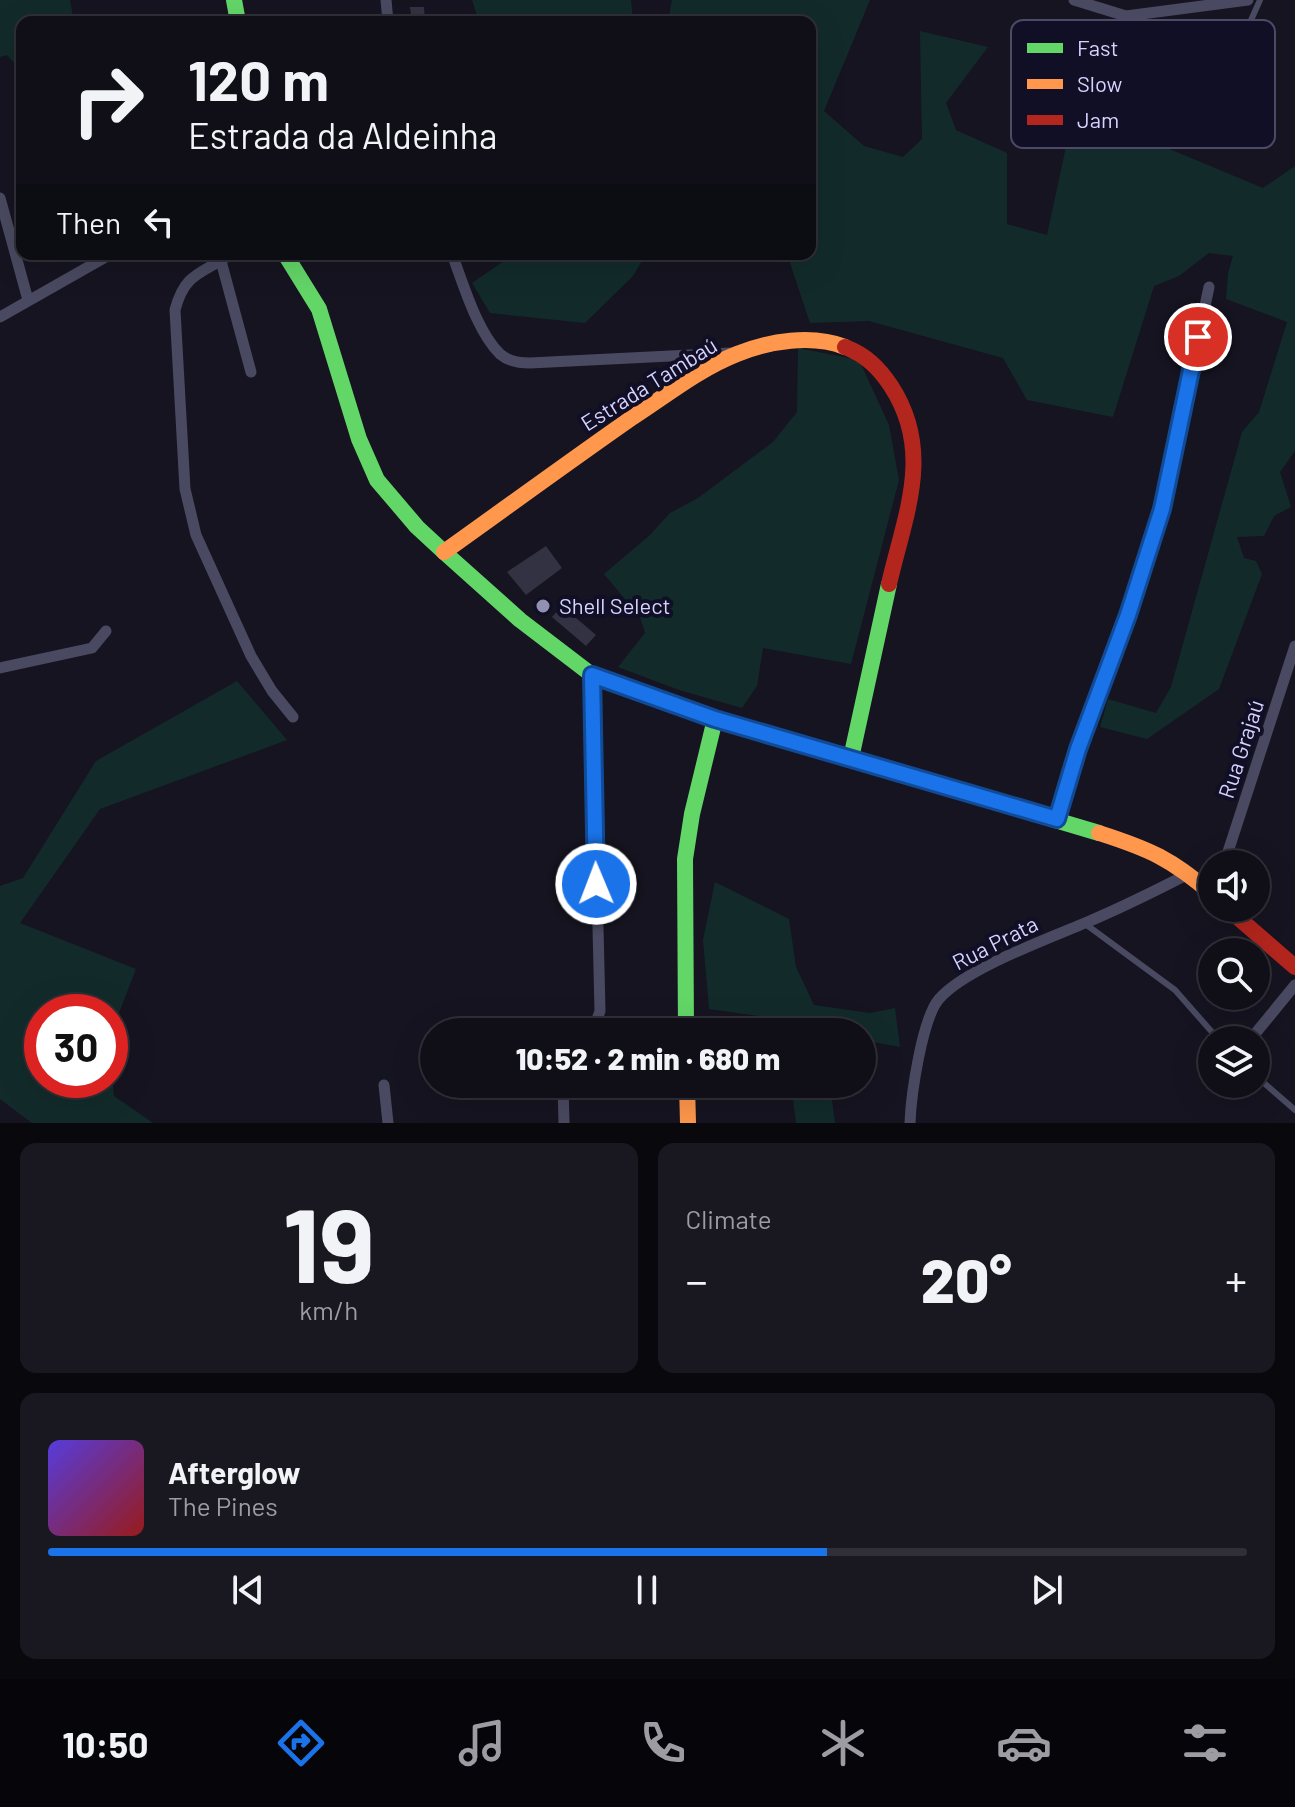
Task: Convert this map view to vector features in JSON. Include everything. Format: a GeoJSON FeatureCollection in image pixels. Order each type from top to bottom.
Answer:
{"type":"FeatureCollection","features":[{"type":"Feature","properties":{"kind":"street"},"geometry":{"type":"LineString","coordinates":[[1080,2],[1126,16],[1248,0]]}},
{"type":"Feature","properties":{"kind":"street"},"geometry":{"type":"LineString","coordinates":[[0,198],[16,256]]}},
{"type":"Feature","properties":{"kind":"street"},"geometry":{"type":"LineString","coordinates":[[17,260],[28,300]]}},
{"type":"Feature","properties":{"kind":"street"},"geometry":{"type":"LineString","coordinates":[[0,317],[100,260]]}},
{"type":"Feature","properties":{"kind":"street"},"geometry":{"type":"LineString","coordinates":[[220,260],[196,272],[185,283],[175,310],[185,489],[196,535],[251,656],[272,691],[293,717]]}},
{"type":"Feature","properties":{"kind":"street"},"geometry":{"type":"LineString","coordinates":[[227,260],[251,372]]}},
{"type":"Feature","properties":{"kind":"street"},"geometry":{"type":"LineString","coordinates":[[289,260],[319,309],[354,426],[377,480],[393,501],[444,552],[520,620],[592,675],[715,719],[1057,819],[1145,848],[1198,881]]}},
{"type":"Feature","properties":{"kind":"street"},"geometry":{"type":"LineString","coordinates":[[455,260],[486,335],[500,354],[509,359],[530,363],[740,353]]}},
{"type":"Feature","properties":{"kind":"street"},"geometry":{"type":"LineString","coordinates":[[1057,819],[1078,749],[1128,615],[1162,509],[1209,287]]}},
{"type":"Feature","properties":{"kind":"street","name":"Estrada Tambaú"},"geometry":{"type":"LineString","coordinates":[[444,552],[685,382],[740,353],[801,340],[825,341],[855,349],[876,363],[899,397],[912,429],[914,471],[851,758]]}},
{"type":"Feature","properties":{"kind":"street"},"geometry":{"type":"LineString","coordinates":[[0,668],[92,648],[106,631]]}},
{"type":"Feature","properties":{"kind":"street","name":"Rua Grajaú"},"geometry":{"type":"LineString","coordinates":[[1229,850],[1295,646]]}},
{"type":"Feature","properties":{"kind":"street"},"geometry":{"type":"LineString","coordinates":[[592,675],[600,1011],[598,1018]]}},
{"type":"Feature","properties":{"kind":"street"},"geometry":{"type":"LineString","coordinates":[[686,1018],[685,859],[692,814],[715,719]]}},
{"type":"Feature","properties":{"kind":"street","name":"Rua Prata"},"geometry":{"type":"LineString","coordinates":[[910,1123],[913,1085],[932,1010],[939,999],[964,980],[1025,948],[1190,873]]}},
{"type":"Feature","properties":{"kind":"street"},"geometry":{"type":"LineString","coordinates":[[1243,922],[1295,967]]}},
{"type":"Feature","properties":{"kind":"street"},"geometry":{"type":"LineString","coordinates":[[1261,1026],[1295,985]]}},
{"type":"Feature","properties":{"kind":"street"},"geometry":{"type":"LineString","coordinates":[[384,1085],[388,1123]]}},
{"type":"Feature","properties":{"kind":"street"},"geometry":{"type":"LineString","coordinates":[[563,1098],[564,1123]]}},
{"type":"Feature","properties":{"kind":"street"},"geometry":{"type":"LineString","coordinates":[[687,1098],[688,1123]]}},
{"type":"Feature","properties":{"kind":"lane"},"geometry":{"type":"LineString","coordinates":[[1251,20],[1260,0]]}},
{"type":"Feature","properties":{"kind":"lane"},"geometry":{"type":"LineString","coordinates":[[1084,923],[1175,990],[1207,1026]]}},
{"type":"Feature","properties":{"kind":"lane"},"geometry":{"type":"LineString","coordinates":[[1270,1088],[1295,1110]]}},
{"type":"Feature","properties":{"kind":"green space"},"geometry":{"type":"Polygon","coordinates":[[[0,0],[70,0],[73,16],[16,16],[16,65],[7,55],[0,57],[0,0]]]}},
{"type":"Feature","properties":{"kind":"green space"},"geometry":{"type":"Polygon","coordinates":[[[472,0],[631,0],[632,16],[477,16],[472,0]]]}},
{"type":"Feature","properties":{"kind":"green space"},"geometry":{"type":"Polygon","coordinates":[[[672,0],[870,0],[824,111],[864,146],[903,157],[922,139],[920,31],[988,47],[946,103],[956,130],[1007,153],[1007,224],[1047,235],[1066,148],[1167,148],[1263,188],[1295,166],[1295,451],[1280,472],[1291,507],[1274,516],[1264,536],[1237,537],[1244,558],[1256,561],[1262,574],[1219,689],[1147,739],[1100,727],[1108,699],[1156,713],[1171,687],[1242,432],[1259,412],[1287,322],[1226,299],[1233,256],[1209,253],[1179,276],[1154,286],[1113,417],[1027,400],[1003,358],[869,321],[810,323],[789,260],[816,260],[816,16],[669,16],[672,0]]]}},
{"type":"Feature","properties":{"kind":"green space"},"geometry":{"type":"Polygon","coordinates":[[[505,260],[642,260],[633,276],[585,323],[490,313],[472,283],[505,260]]]}},
{"type":"Feature","properties":{"kind":"green space"},"geometry":{"type":"Polygon","coordinates":[[[798,348],[859,360],[889,425],[899,480],[851,664],[763,648],[757,686],[742,708],[679,690],[618,667],[645,633],[640,617],[604,574],[650,535],[670,513],[698,498],[773,442],[797,412],[798,348]]]}},
{"type":"Feature","properties":{"kind":"green space"},"geometry":{"type":"Polygon","coordinates":[[[237,681],[287,740],[100,809],[20,923],[136,969],[126,994],[24,994],[24,1098],[117,1098],[153,1123],[32,1123],[0,1099],[0,886],[23,878],[96,761],[237,681]]]}},
{"type":"Feature","properties":{"kind":"green space"},"geometry":{"type":"Polygon","coordinates":[[[715,882],[789,919],[796,967],[814,1005],[870,1013],[895,1008],[900,1047],[876,1043],[876,1018],[773,1018],[709,1009],[703,940],[715,882]]]}},
{"type":"Feature","properties":{"kind":"green space"},"geometry":{"type":"Polygon","coordinates":[[[793,1098],[832,1098],[835,1123],[796,1123],[793,1098]]]}},
{"type":"Feature","properties":{"kind":"building"},"geometry":{"type":"Polygon","coordinates":[[[410,7],[424,7],[425,16],[411,16],[410,7]]]}},
{"type":"Feature","properties":{"kind":"building"},"geometry":{"type":"Polygon","coordinates":[[[546,546],[562,568],[526,595],[507,572],[546,546]]]}},
{"type":"Feature","properties":{"kind":"building"},"geometry":{"type":"Polygon","coordinates":[[[562,606],[596,635],[586,646],[552,617],[562,606]]]}},
{"type":"Feature","properties":{"kind":"traffic: fast"},"geometry":{"type":"LineString","coordinates":[[234,0],[237,16]]}},
{"type":"Feature","properties":{"kind":"traffic: fast"},"geometry":{"type":"LineString","coordinates":[[289,260],[319,309],[359,439],[377,480],[417,527],[444,552],[520,620],[592,675],[689,711],[1099,833]]}},
{"type":"Feature","properties":{"kind":"traffic: fast"},"geometry":{"type":"LineString","coordinates":[[851,758],[889,584]]}},
{"type":"Feature","properties":{"kind":"traffic: fast"},"geometry":{"type":"LineString","coordinates":[[686,1018],[685,859],[692,814],[715,719]]}},
{"type":"Feature","properties":{"kind":"traffic: slow"},"geometry":{"type":"LineString","coordinates":[[444,552],[633,417],[723,360],[749,349],[791,341],[819,341],[845,347]]}},
{"type":"Feature","properties":{"kind":"traffic: slow"},"geometry":{"type":"LineString","coordinates":[[1099,833],[1159,856],[1198,883]]}},
{"type":"Feature","properties":{"kind":"traffic: slow"},"geometry":{"type":"LineString","coordinates":[[687,1098],[688,1123]]}},
{"type":"Feature","properties":{"kind":"traffic: jam"},"geometry":{"type":"LineString","coordinates":[[845,347],[866,358],[886,379],[904,411],[911,435],[912,484],[889,584]]}},
{"type":"Feature","properties":{"kind":"traffic: jam"},"geometry":{"type":"LineString","coordinates":[[1243,922],[1295,967]]}},
{"type":"Feature","properties":{"kind":"place","name":"Shell Select"},"geometry":{"type":"Point","coordinates":[543,606]}},
{"type":"Feature","properties":{"kind":"route"},"geometry":{"type":"LineString","coordinates":[[596,884],[592,675],[715,719],[1057,819],[1078,749],[1128,615],[1162,509],[1198,337]]}}]}
